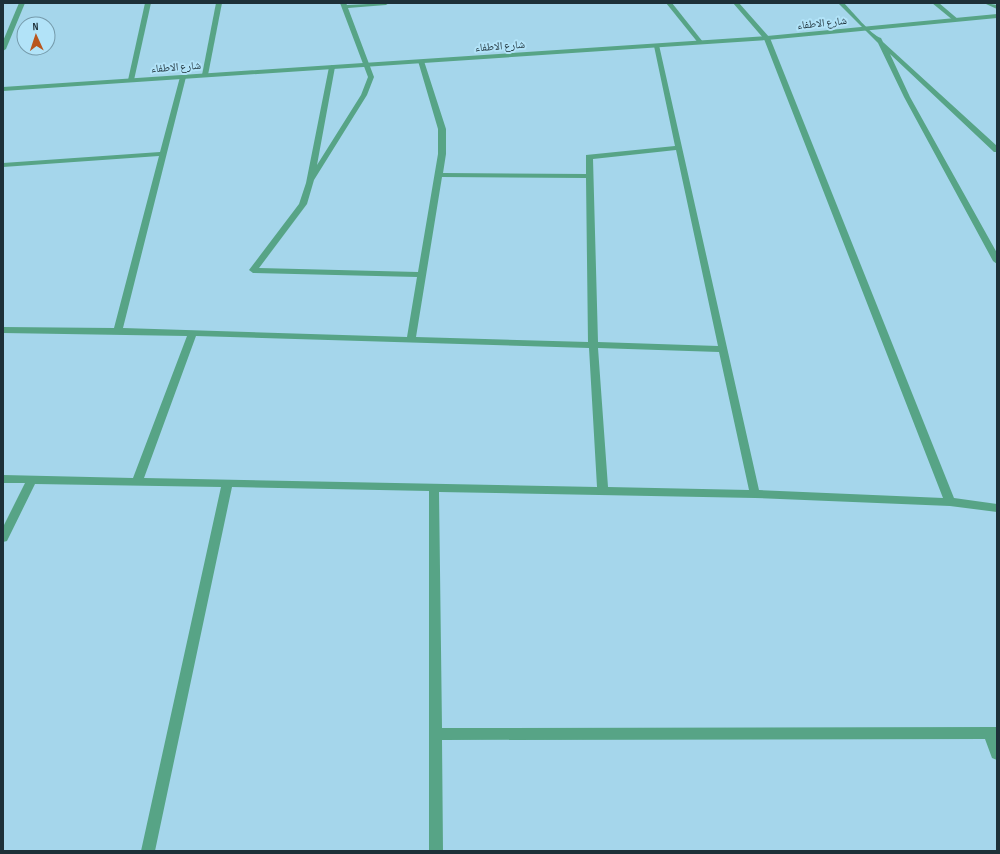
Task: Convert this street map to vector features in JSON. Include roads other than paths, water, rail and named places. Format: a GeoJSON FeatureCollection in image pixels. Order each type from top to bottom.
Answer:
{"type":"FeatureCollection","features":[{"type":"Feature","properties":{"kind":"street"},"geometry":{"type":"LineString","coordinates":[[3,49],[22,3]]}},
{"type":"Feature","properties":{"kind":"street"},"geometry":{"type":"LineString","coordinates":[[131,80],[148,3]]}},
{"type":"Feature","properties":{"kind":"street"},"geometry":{"type":"LineString","coordinates":[[205,76],[219,3]]}},
{"type":"Feature","properties":{"kind":"street"},"geometry":{"type":"LineString","coordinates":[[310,184],[364,95],[371,77],[343,5],[386,3]]}},
{"type":"Feature","properties":{"kind":"street"},"geometry":{"type":"LineString","coordinates":[[669,3],[701,43]]}},
{"type":"Feature","properties":{"kind":"street"},"geometry":{"type":"LineString","coordinates":[[736,3],[767,38],[950,502]]}},
{"type":"Feature","properties":{"kind":"street"},"geometry":{"type":"LineString","coordinates":[[841,3],[866,29],[879,39],[997,150]]}},
{"type":"Feature","properties":{"kind":"street"},"geometry":{"type":"LineString","coordinates":[[934,3],[956,20]]}},
{"type":"Feature","properties":{"kind":"street"},"geometry":{"type":"LineString","coordinates":[[988,3],[997,7]]}},
{"type":"Feature","properties":{"kind":"street","name":"شارع الاطفاء"},"geometry":{"type":"LineString","coordinates":[[3,89],[701,43],[996,17]]}},
{"type":"Feature","properties":{"kind":"street"},"geometry":{"type":"LineString","coordinates":[[879,39],[907,97],[997,261]]}},
{"type":"Feature","properties":{"kind":"street"},"geometry":{"type":"LineString","coordinates":[[657,46],[755,494]]}},
{"type":"Feature","properties":{"kind":"street"},"geometry":{"type":"LineString","coordinates":[[411,340],[442,154],[442,129],[421,61]]}},
{"type":"Feature","properties":{"kind":"street"},"geometry":{"type":"LineString","coordinates":[[332,67],[310,184],[303,204],[253,270],[422,275]]}},
{"type":"Feature","properties":{"kind":"street"},"geometry":{"type":"LineString","coordinates":[[118,331],[183,77]]}},
{"type":"Feature","properties":{"kind":"street"},"geometry":{"type":"LineString","coordinates":[[603,491],[593,344],[589,157],[679,148]]}},
{"type":"Feature","properties":{"kind":"street"},"geometry":{"type":"LineString","coordinates":[[3,165],[163,154]]}},
{"type":"Feature","properties":{"kind":"street"},"geometry":{"type":"LineString","coordinates":[[438,174],[590,176]]}},
{"type":"Feature","properties":{"kind":"street"},"geometry":{"type":"LineString","coordinates":[[3,330],[118,331],[723,349]]}},
{"type":"Feature","properties":{"kind":"street"},"geometry":{"type":"LineString","coordinates":[[137,482],[193,333]]}},
{"type":"Feature","properties":{"kind":"street"},"geometry":{"type":"LineString","coordinates":[[3,480],[755,494],[950,502],[997,508]]}},
{"type":"Feature","properties":{"kind":"street"},"geometry":{"type":"LineString","coordinates":[[3,538],[32,480]]}},
{"type":"Feature","properties":{"kind":"street"},"geometry":{"type":"LineString","coordinates":[[148,851],[227,484]]}},
{"type":"Feature","properties":{"kind":"street"},"geometry":{"type":"LineString","coordinates":[[434,488],[436,851]]}},
{"type":"Feature","properties":{"kind":"street"},"geometry":{"type":"LineString","coordinates":[[436,734],[993,733],[997,754]]}}]}
